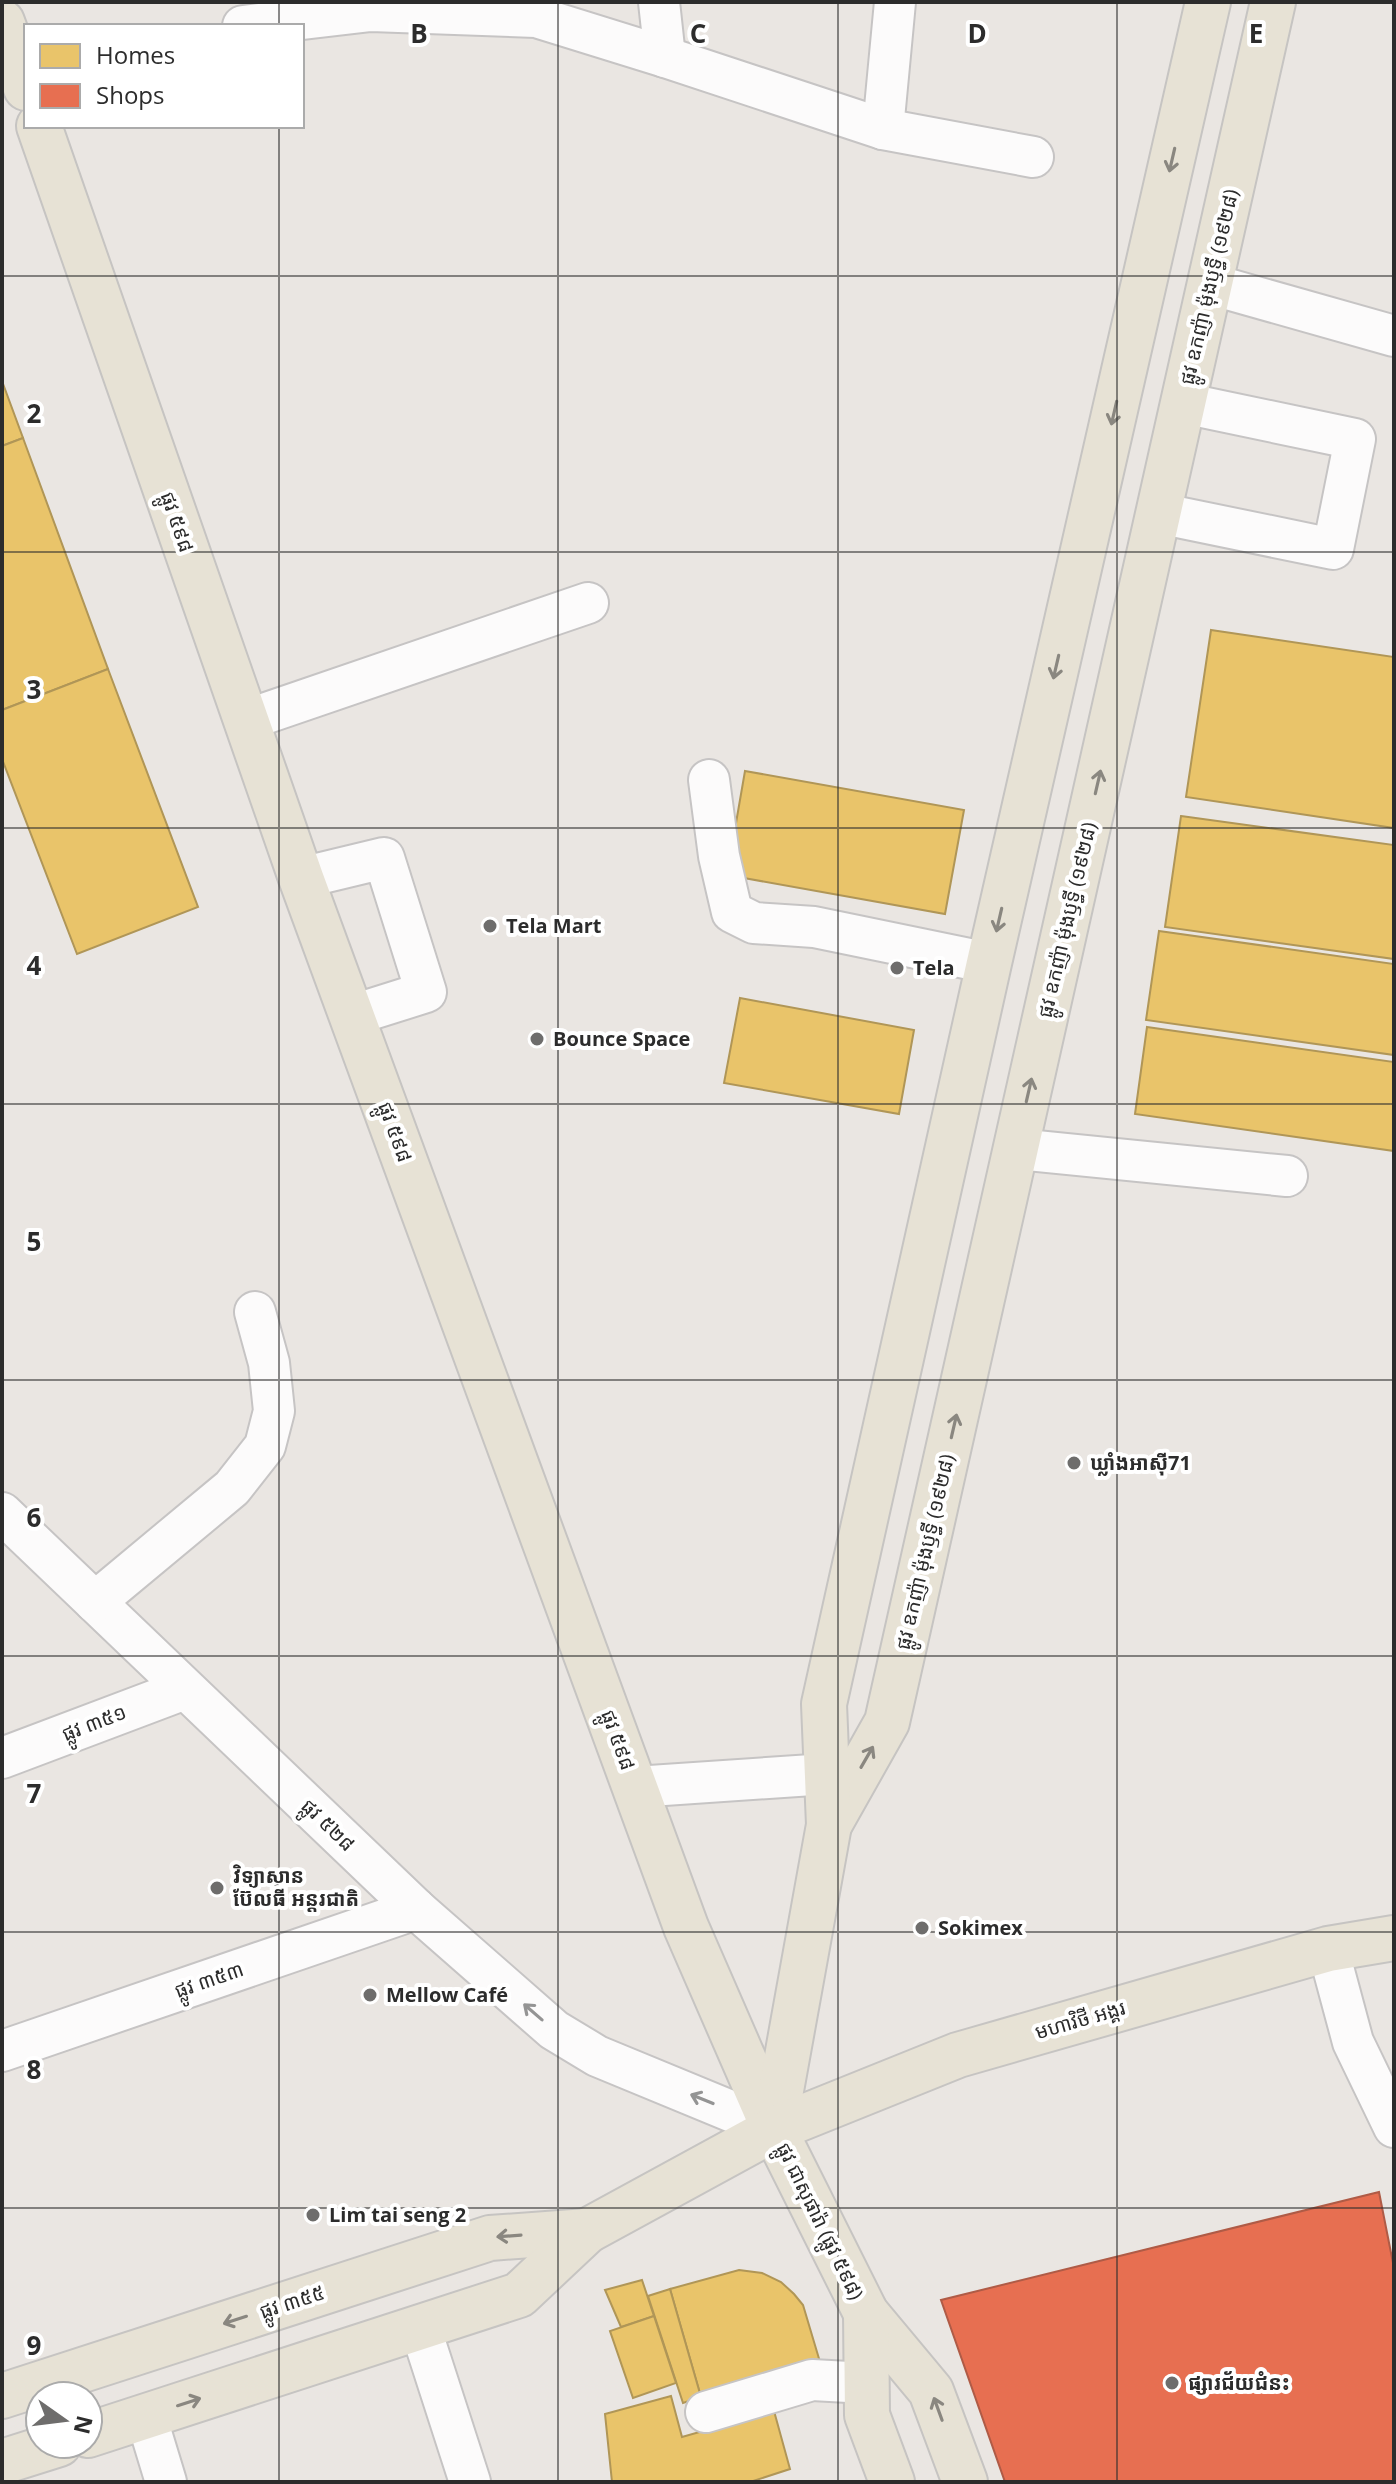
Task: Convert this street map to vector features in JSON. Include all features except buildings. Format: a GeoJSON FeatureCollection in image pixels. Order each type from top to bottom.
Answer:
{"type":"FeatureCollection","features":[{"type":"Feature","properties":{"kind":"main road","name":"ផ្លូវ ឧកញ៉ា ម៉ុងឫទ្ធី (១៩២៨)"},"geometry":{"type":"LineString","coordinates":[[774,2129],[829,1825],[824,1704],[1208,2]]}},
{"type":"Feature","properties":{"kind":"main road","name":"ផ្លូវ ឧកញ៉ា ម៉ុងឫទ្ធី (១៩២៨)"},"geometry":{"type":"LineString","coordinates":[[829,1825],[887,1722],[1273,2]]}},
{"type":"Feature","properties":{"kind":"main road"},"geometry":{"type":"LineString","coordinates":[[2,22],[24,82]]}},
{"type":"Feature","properties":{"kind":"main road"},"geometry":{"type":"LineString","coordinates":[[1183,112],[1246,125]]}},
{"type":"Feature","properties":{"kind":"main road","name":"ផ្លូវ ៥៩៨"},"geometry":{"type":"LineString","coordinates":[[40,128],[301,878],[686,1927],[774,2129]]}},
{"type":"Feature","properties":{"kind":"main road","name":"មហាវិថី អង្គរ"},"geometry":{"type":"LineString","coordinates":[[774,2129],[958,2055],[1328,1949],[1394,1938]]}},
{"type":"Feature","properties":{"kind":"main road","name":"ផ្លូវ ៣៥៥"},"geometry":{"type":"LineString","coordinates":[[104,2430],[519,2295],[587,2231],[774,2129]]}},
{"type":"Feature","properties":{"kind":"main road","name":"ផ្លូវ ជាសុផារ៉ា (ផ្លូវ ៥៩៨)"},"geometry":{"type":"LineString","coordinates":[[774,2129],[866,2313],[931,2391],[965,2482]]}},
{"type":"Feature","properties":{"kind":"main road","name":"ផ្លូវ ៣៥៥"},"geometry":{"type":"LineString","coordinates":[[2,2396],[490,2238],[587,2231]]}},
{"type":"Feature","properties":{"kind":"main road","name":"ផ្លូវ ជាសុផារ៉ា (ផ្លូវ ៥៩៨)"},"geometry":{"type":"LineString","coordinates":[[866,2313],[867,2415],[892,2482]]}},
{"type":"Feature","properties":{"kind":"main road"},"geometry":{"type":"LineString","coordinates":[[2,2462],[24,2455]]}},
{"type":"Feature","properties":{"kind":"street"},"geometry":{"type":"LineString","coordinates":[[659,2],[665,57]]}},
{"type":"Feature","properties":{"kind":"street"},"geometry":{"type":"LineString","coordinates":[[883,129],[895,2]]}},
{"type":"Feature","properties":{"kind":"street"},"geometry":{"type":"LineString","coordinates":[[260,24],[387,7],[536,17],[883,129],[1033,157]]}},
{"type":"Feature","properties":{"kind":"street"},"geometry":{"type":"LineString","coordinates":[[1210,284],[1394,336]]}},
{"type":"Feature","properties":{"kind":"street"},"geometry":{"type":"LineString","coordinates":[[1158,513],[1333,549],[1355,439],[1183,403]]}},
{"type":"Feature","properties":{"kind":"street"},"geometry":{"type":"LineString","coordinates":[[246,720],[588,603]]}},
{"type":"Feature","properties":{"kind":"street"},"geometry":{"type":"LineString","coordinates":[[709,780],[719,856],[732,912],[754,923],[814,927],[989,963]]}},
{"type":"Feature","properties":{"kind":"street"},"geometry":{"type":"LineString","coordinates":[[301,878],[384,858],[426,992],[353,1015]]}},
{"type":"Feature","properties":{"kind":"street"},"geometry":{"type":"LineString","coordinates":[[1016,1149],[1287,1176]]}},
{"type":"Feature","properties":{"kind":"street"},"geometry":{"type":"LineString","coordinates":[[95,1602],[232,1488],[265,1446],[274,1411],[269,1363],[255,1312]]}},
{"type":"Feature","properties":{"kind":"street","name":"ផ្លូវ ៥២៨"},"geometry":{"type":"LineString","coordinates":[[2,1513],[416,1909],[554,2030],[597,2056],[774,2129]]}},
{"type":"Feature","properties":{"kind":"street","name":"ផ្លូវ ៣៥១"},"geometry":{"type":"LineString","coordinates":[[2,1758],[185,1689]]}},
{"type":"Feature","properties":{"kind":"street"},"geometry":{"type":"LineString","coordinates":[[635,1787],[827,1774]]}},
{"type":"Feature","properties":{"kind":"street","name":"ផ្លូវ ៣៥៣"},"geometry":{"type":"LineString","coordinates":[[2,2051],[416,1909]]}},
{"type":"Feature","properties":{"kind":"street"},"geometry":{"type":"LineString","coordinates":[[1328,1949],[1353,2042],[1394,2127]]}},
{"type":"Feature","properties":{"kind":"street"},"geometry":{"type":"LineString","coordinates":[[420,2327],[470,2482]]}},
{"type":"Feature","properties":{"kind":"street"},"geometry":{"type":"LineString","coordinates":[[706,2412],[812,2380],[867,2383]]}},
{"type":"Feature","properties":{"kind":"street"},"geometry":{"type":"LineString","coordinates":[[146,2416],[166,2482]]}},
{"type":"Feature","properties":{"kind":"place","name":"Tela Mart"},"geometry":{"type":"Point","coordinates":[490,926]}},
{"type":"Feature","properties":{"kind":"place","name":"Tela"},"geometry":{"type":"Point","coordinates":[897,968]}},
{"type":"Feature","properties":{"kind":"place","name":"Bounce Space"},"geometry":{"type":"Point","coordinates":[537,1039]}},
{"type":"Feature","properties":{"kind":"place","name":"ឃ្លាំងអាសុី71"},"geometry":{"type":"Point","coordinates":[1074,1463]}},
{"type":"Feature","properties":{"kind":"place","name":"វិទ្យាស្ថាន ប៊ែលធី អន្ដរជាតិ"},"geometry":{"type":"Point","coordinates":[217,1888]}},
{"type":"Feature","properties":{"kind":"place","name":"Sokimex"},"geometry":{"type":"Point","coordinates":[922,1928]}},
{"type":"Feature","properties":{"kind":"place","name":"Mellow Café"},"geometry":{"type":"Point","coordinates":[370,1995]}},
{"type":"Feature","properties":{"kind":"place","name":"Lim tai seng 2"},"geometry":{"type":"Point","coordinates":[313,2215]}},
{"type":"Feature","properties":{"kind":"place","name":"ផ្សារជ័យជំនះ"},"geometry":{"type":"Point","coordinates":[1172,2383]}}]}
